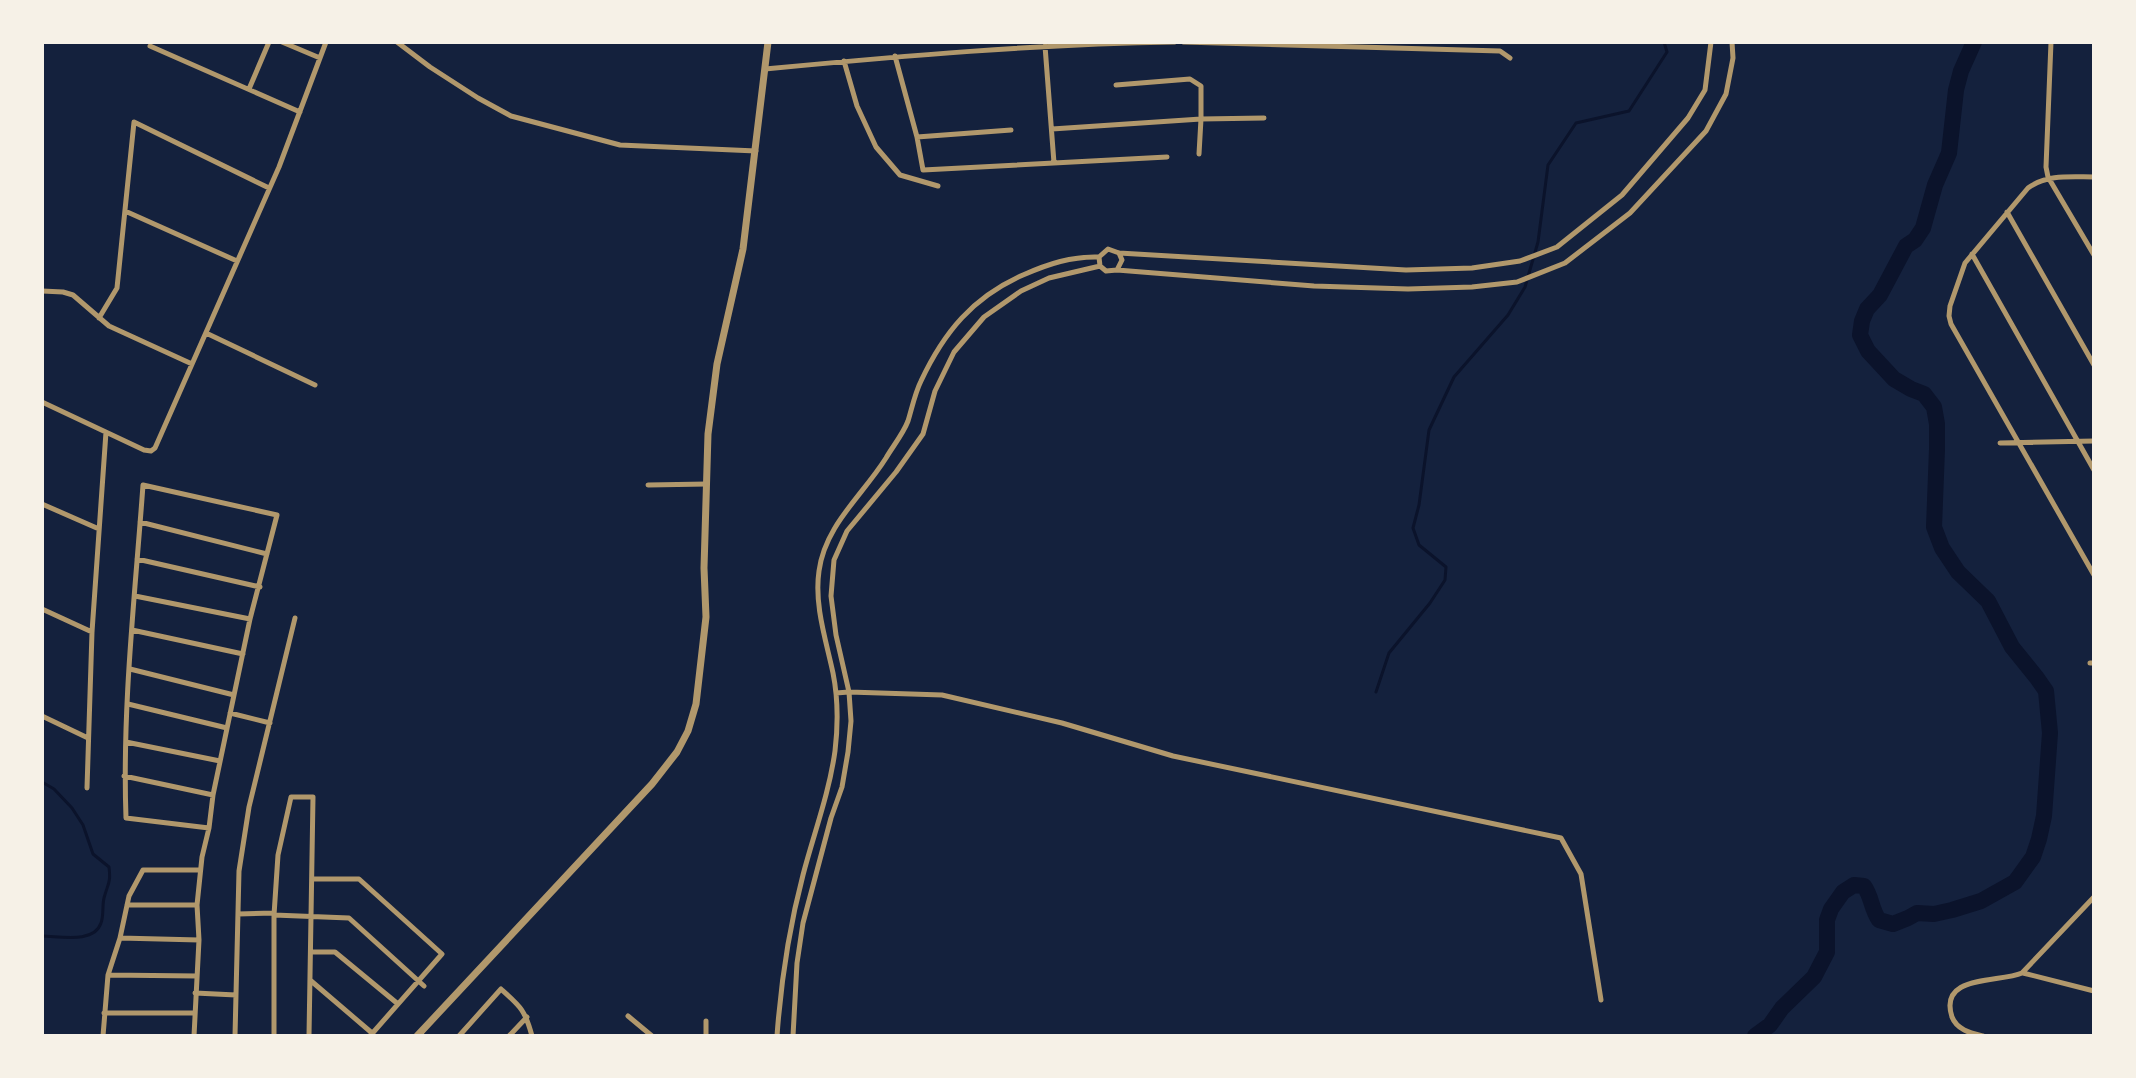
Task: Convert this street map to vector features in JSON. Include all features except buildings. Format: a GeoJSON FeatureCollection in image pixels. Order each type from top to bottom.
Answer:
{"type":"FeatureCollection","features":[{"type":"Feature","properties":{"kind":"street"},"geometry":{"type":"LineString","coordinates":[[249,89],[269,42]]}},
{"type":"Feature","properties":{"kind":"street"},"geometry":{"type":"LineString","coordinates":[[282,42],[320,58]]}},
{"type":"Feature","properties":{"kind":"street"},"geometry":{"type":"LineString","coordinates":[[42,402],[151,451],[155,448],[269,188],[326,42]]}},
{"type":"Feature","properties":{"kind":"street"},"geometry":{"type":"LineString","coordinates":[[397,42],[454,83],[511,116],[620,145],[756,151]]}},
{"type":"Feature","properties":{"kind":"street"},"geometry":{"type":"LineString","coordinates":[[417,1036],[652,784],[677,752],[688,731],[696,704],[706,617],[704,568],[708,434],[717,364],[743,249],[768,42]]}},
{"type":"Feature","properties":{"kind":"street"},"geometry":{"type":"LineString","coordinates":[[765,69],[1045,46],[1175,42]]}},
{"type":"Feature","properties":{"kind":"street"},"geometry":{"type":"LineString","coordinates":[[1183,42],[1500,51],[1510,58]]}},
{"type":"Feature","properties":{"kind":"street"},"geometry":{"type":"LineString","coordinates":[[777,1036],[790,926],[822,814],[835,751],[836,693],[818,596],[818,572],[822,557],[836,524],[907,425],[919,384],[942,341],[974,304],[1002,284],[1045,265],[1086,256],[1099,257],[1108,249],[1119,253],[1406,270],[1472,268],[1520,261],[1557,247],[1622,195],[1688,118],[1705,90],[1711,42]]}},
{"type":"Feature","properties":{"kind":"street"},"geometry":{"type":"LineString","coordinates":[[1099,257],[1100,266],[1106,271],[1314,286],[1408,289],[1517,282],[1565,263],[1630,213],[1706,131],[1726,94],[1733,58],[1732,42]]}},
{"type":"Feature","properties":{"kind":"street"},"geometry":{"type":"LineString","coordinates":[[2051,42],[2045,159],[2048,177],[2094,255]]}},
{"type":"Feature","properties":{"kind":"street"},"geometry":{"type":"LineString","coordinates":[[150,46],[300,112]]}},
{"type":"Feature","properties":{"kind":"street"},"geometry":{"type":"LineString","coordinates":[[1045,46],[1054,163]]}},
{"type":"Feature","properties":{"kind":"street"},"geometry":{"type":"LineString","coordinates":[[895,56],[923,170],[1167,157]]}},
{"type":"Feature","properties":{"kind":"street"},"geometry":{"type":"LineString","coordinates":[[844,61],[857,106],[876,147],[900,175],[938,186]]}},
{"type":"Feature","properties":{"kind":"street"},"geometry":{"type":"LineString","coordinates":[[1116,85],[1190,79],[1201,86],[1199,154]]}},
{"type":"Feature","properties":{"kind":"street"},"geometry":{"type":"LineString","coordinates":[[1052,129],[1264,118]]}},
{"type":"Feature","properties":{"kind":"street"},"geometry":{"type":"LineString","coordinates":[[99,318],[117,288],[134,122],[269,188]]}},
{"type":"Feature","properties":{"kind":"street"},"geometry":{"type":"LineString","coordinates":[[917,137],[1011,130]]}},
{"type":"Feature","properties":{"kind":"street"},"geometry":{"type":"LineString","coordinates":[[2094,177],[2048,177],[2028,188],[1965,263],[1949,316],[2094,575]]}},
{"type":"Feature","properties":{"kind":"street"},"geometry":{"type":"LineString","coordinates":[[125,211],[237,261]]}},
{"type":"Feature","properties":{"kind":"street"},"geometry":{"type":"LineString","coordinates":[[2007,212],[2094,365]]}},
{"type":"Feature","properties":{"kind":"street"},"geometry":{"type":"LineString","coordinates":[[1117,270],[1121,264],[1119,253]]}},
{"type":"Feature","properties":{"kind":"street"},"geometry":{"type":"LineString","coordinates":[[1972,254],[2094,470]]}},
{"type":"Feature","properties":{"kind":"street"},"geometry":{"type":"LineString","coordinates":[[793,1036],[797,963],[803,923],[842,787],[851,721],[849,692],[832,617],[834,560],[847,531],[923,434],[935,391],[954,352],[984,317],[1021,291],[1049,278],[1100,266]]}},
{"type":"Feature","properties":{"kind":"street"},"geometry":{"type":"LineString","coordinates":[[42,291],[73,295],[109,326],[192,364]]}},
{"type":"Feature","properties":{"kind":"street"},"geometry":{"type":"LineString","coordinates":[[206,333],[315,385]]}},
{"type":"Feature","properties":{"kind":"street"},"geometry":{"type":"LineString","coordinates":[[87,788],[92,632],[106,432]]}},
{"type":"Feature","properties":{"kind":"street"},"geometry":{"type":"LineString","coordinates":[[2000,443],[2094,441]]}},
{"type":"Feature","properties":{"kind":"street"},"geometry":{"type":"LineString","coordinates":[[648,485],[707,484]]}},
{"type":"Feature","properties":{"kind":"street"},"geometry":{"type":"LineString","coordinates":[[194,1036],[200,870],[209,828],[213,795],[250,619],[277,515],[143,485],[129,669],[124,776],[126,818],[209,828]]}},
{"type":"Feature","properties":{"kind":"street"},"geometry":{"type":"LineString","coordinates":[[42,504],[99,529]]}},
{"type":"Feature","properties":{"kind":"street"},"geometry":{"type":"LineString","coordinates":[[140,522],[267,554]]}},
{"type":"Feature","properties":{"kind":"street"},"geometry":{"type":"LineString","coordinates":[[822,557],[834,560]]}},
{"type":"Feature","properties":{"kind":"street"},"geometry":{"type":"LineString","coordinates":[[137,559],[260,587]]}},
{"type":"Feature","properties":{"kind":"street"},"geometry":{"type":"LineString","coordinates":[[135,596],[250,619]]}},
{"type":"Feature","properties":{"kind":"street"},"geometry":{"type":"LineString","coordinates":[[42,609],[92,632]]}},
{"type":"Feature","properties":{"kind":"street"},"geometry":{"type":"LineString","coordinates":[[235,1036],[239,871],[249,807],[295,618]]}},
{"type":"Feature","properties":{"kind":"street"},"geometry":{"type":"LineString","coordinates":[[132,630],[243,654]]}},
{"type":"Feature","properties":{"kind":"street"},"geometry":{"type":"LineString","coordinates":[[129,669],[234,695]]}},
{"type":"Feature","properties":{"kind":"street"},"geometry":{"type":"LineString","coordinates":[[836,693],[942,695],[1062,723],[1173,756],[1561,838],[1581,874],[1601,1000]]}},
{"type":"Feature","properties":{"kind":"street"},"geometry":{"type":"LineString","coordinates":[[128,704],[227,728]]}},
{"type":"Feature","properties":{"kind":"street"},"geometry":{"type":"LineString","coordinates":[[230,713],[270,723]]}},
{"type":"Feature","properties":{"kind":"street"},"geometry":{"type":"LineString","coordinates":[[42,716],[88,738]]}},
{"type":"Feature","properties":{"kind":"street"},"geometry":{"type":"LineString","coordinates":[[126,742],[220,761]]}},
{"type":"Feature","properties":{"kind":"street"},"geometry":{"type":"LineString","coordinates":[[124,776],[213,795]]}},
{"type":"Feature","properties":{"kind":"street"},"geometry":{"type":"LineString","coordinates":[[274,1036],[274,914],[278,855],[291,797],[313,797],[309,1036]]}},
{"type":"Feature","properties":{"kind":"street"},"geometry":{"type":"LineString","coordinates":[[103,1036],[108,975],[129,896],[143,870],[200,870]]}},
{"type":"Feature","properties":{"kind":"street"},"geometry":{"type":"LineString","coordinates":[[310,980],[371,1034],[422,983],[442,954],[359,879],[312,879]]}},
{"type":"Feature","properties":{"kind":"street"},"geometry":{"type":"LineString","coordinates":[[1983,1036],[1961,1029],[1954,1022],[1950,1003],[1953,993],[1962,986],[2022,973],[2094,897]]}},
{"type":"Feature","properties":{"kind":"street"},"geometry":{"type":"LineString","coordinates":[[127,905],[197,905]]}},
{"type":"Feature","properties":{"kind":"street"},"geometry":{"type":"LineString","coordinates":[[238,914],[349,918],[422,983]]}},
{"type":"Feature","properties":{"kind":"street"},"geometry":{"type":"LineString","coordinates":[[120,938],[199,940]]}},
{"type":"Feature","properties":{"kind":"street"},"geometry":{"type":"LineString","coordinates":[[311,952],[335,952],[398,1004]]}},
{"type":"Feature","properties":{"kind":"street"},"geometry":{"type":"LineString","coordinates":[[2022,973],[2094,991]]}},
{"type":"Feature","properties":{"kind":"street"},"geometry":{"type":"LineString","coordinates":[[108,975],[197,976]]}},
{"type":"Feature","properties":{"kind":"street"},"geometry":{"type":"LineString","coordinates":[[459,1036],[501,989],[522,1008],[532,1036]]}},
{"type":"Feature","properties":{"kind":"street"},"geometry":{"type":"LineString","coordinates":[[195,993],[236,995]]}},
{"type":"Feature","properties":{"kind":"street"},"geometry":{"type":"LineString","coordinates":[[104,1013],[195,1013]]}},
{"type":"Feature","properties":{"kind":"street"},"geometry":{"type":"LineString","coordinates":[[628,1016],[652,1036]]}},
{"type":"Feature","properties":{"kind":"street"},"geometry":{"type":"LineString","coordinates":[[509,1036],[527,1017]]}},
{"type":"Feature","properties":{"kind":"street"},"geometry":{"type":"LineString","coordinates":[[706,1021],[706,1036]]}},
{"type":"Feature","properties":{"kind":"waterway"},"geometry":{"type":"LineString","coordinates":[[1376,692],[1389,653],[1445,580],[1446,567],[1419,545],[1413,528],[1429,430],[1454,377],[1508,315],[1525,287],[1538,242],[1548,165],[1576,123],[1629,111],[1667,52],[1664,42]]}},
{"type":"Feature","properties":{"kind":"waterway"},"geometry":{"type":"LineString","coordinates":[[1755,1036],[1770,1025],[1782,1008],[1814,977],[1827,952],[1827,920],[1843,892],[1854,885],[1864,886],[1879,920],[1893,924],[1917,913],[1934,914],[1952,910],[1981,901],[2015,882],[2033,857],[2039,839],[2044,816],[2050,733],[2046,691],[2012,647],[1988,601],[1958,572],[1942,548],[1934,527],[1937,449],[1934,407],[1924,394],[1894,379],[1868,351],[1860,335],[1867,309],[1880,295],[1906,246],[1915,240],[1923,228],[1935,185],[1949,153],[1956,90],[1974,42]]}},
{"type":"Feature","properties":{"kind":"waterway"},"geometry":{"type":"LineString","coordinates":[[42,782],[54,789],[72,808],[83,825],[93,854],[109,867],[110,876],[103,901],[102,920],[97,930],[75,937],[42,936]]}}]}
